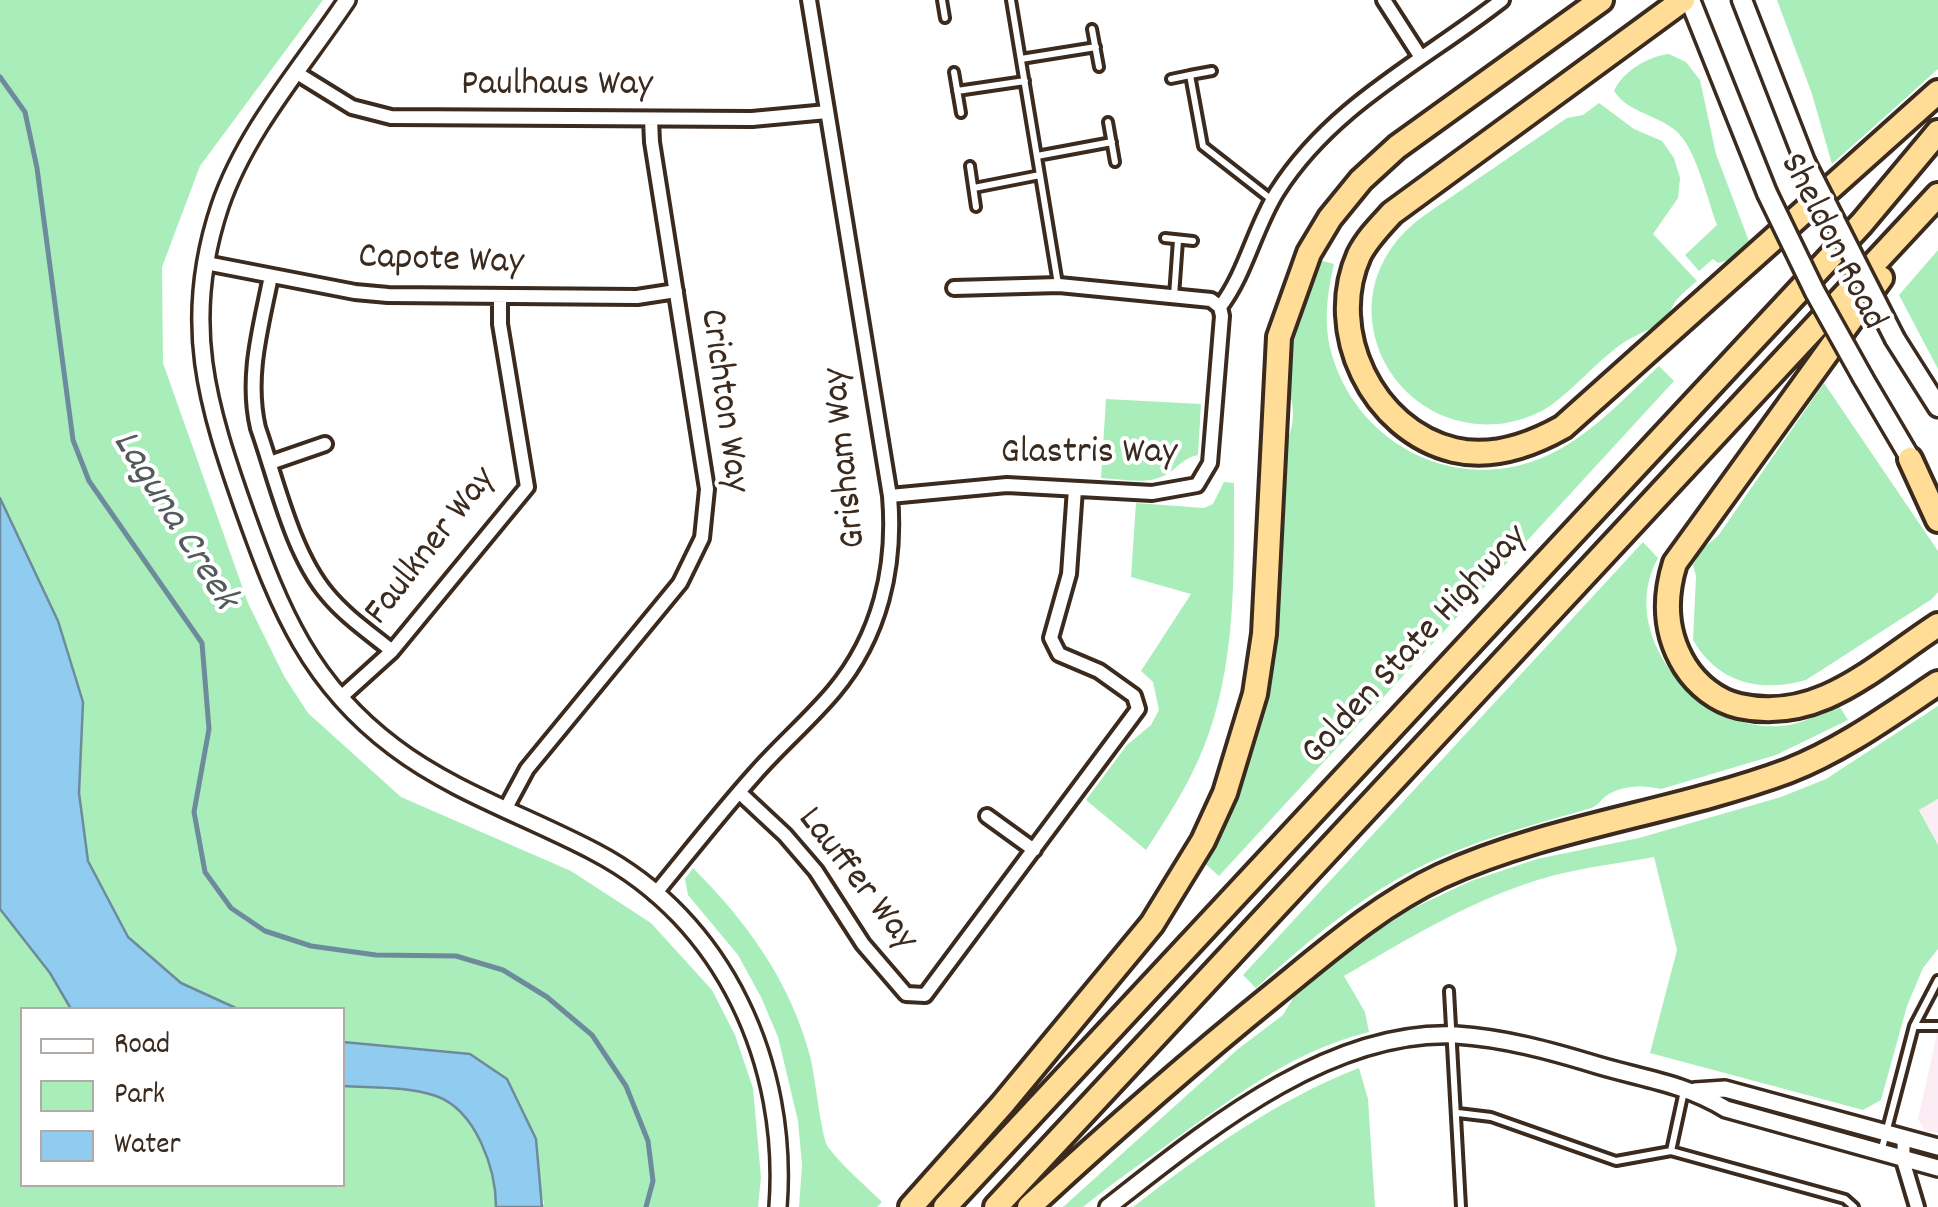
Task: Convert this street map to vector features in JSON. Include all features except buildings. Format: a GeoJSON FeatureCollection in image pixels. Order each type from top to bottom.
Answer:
{"type":"FeatureCollection","features":[{"type":"Feature","properties":{"kind":"highway"},"geometry":{"type":"LineString","coordinates":[[910,1207],[1002,1105],[1152,924],[1203,841],[1225,793],[1256,694],[1264,634],[1279,337],[1291,297],[1316,241],[1361,180],[1397,147],[1600,0]]}},
{"type":"Feature","properties":{"kind":"highway"},"geometry":{"type":"LineString","coordinates":[[1687,0],[1392,213],[1361,252],[1348,296],[1353,347],[1373,392],[1410,429],[1454,450],[1483,453],[1540,440],[1564,426],[1938,92]]}},
{"type":"Feature","properties":{"kind":"highway","name":"Golden State Highway"},"geometry":{"type":"LineString","coordinates":[[945,1207],[1835,252],[1938,132]]}},
{"type":"Feature","properties":{"kind":"highway"},"geometry":{"type":"LineString","coordinates":[[1938,197],[1675,563],[1668,585],[1667,609],[1678,654],[1708,692],[1728,703],[1778,712],[1829,698],[1938,625]]}},
{"type":"Feature","properties":{"kind":"highway","name":"Golden State Highway"},"geometry":{"type":"LineString","coordinates":[[996,1207],[1938,197]]}},
{"type":"Feature","properties":{"kind":"highway"},"geometry":{"type":"LineString","coordinates":[[1910,460],[1938,520]]}},
{"type":"Feature","properties":{"kind":"highway"},"geometry":{"type":"LineString","coordinates":[[1911,642],[1938,612]]}},
{"type":"Feature","properties":{"kind":"highway"},"geometry":{"type":"LineString","coordinates":[[1029,1207],[1147,1098],[1337,942],[1420,886],[1503,854],[1785,772],[1842,746],[1938,684]]}},
{"type":"Feature","properties":{"kind":"main road","name":"Sheldon Road"},"geometry":{"type":"LineString","coordinates":[[1687,0],[1766,192],[1815,292],[1938,502]]}},
{"type":"Feature","properties":{"kind":"main road","name":"Sheldon Road"},"geometry":{"type":"LineString","coordinates":[[1742,0],[1805,162],[1850,256],[1938,407]]}},
{"type":"Feature","properties":{"kind":"street"},"geometry":{"type":"LineString","coordinates":[[347,0],[236,168],[221,203],[201,300],[205,382],[216,430],[274,594],[293,633],[340,698],[396,748],[428,769],[599,854],[655,894],[682,919],[721,968],[756,1034],[768,1069],[780,1137],[778,1207]]}},
{"type":"Feature","properties":{"kind":"street","name":"Grisham Way"},"geometry":{"type":"LineString","coordinates":[[655,894],[739,792],[836,689],[870,632],[888,577],[892,543],[890,496],[808,0]]}},
{"type":"Feature","properties":{"kind":"street"},"geometry":{"type":"LineString","coordinates":[[1384,0],[1420,56]]}},
{"type":"Feature","properties":{"kind":"street"},"geometry":{"type":"LineString","coordinates":[[954,288],[1058,285],[1210,300],[1220,307],[1235,288],[1273,200],[1330,127],[1360,100],[1502,0]]}},
{"type":"Feature","properties":{"kind":"street","name":"Paulhaus Way"},"geometry":{"type":"LineString","coordinates":[[296,73],[352,107],[391,117],[786,118],[827,112]]}},
{"type":"Feature","properties":{"kind":"street","name":"Crichton Way"},"geometry":{"type":"LineString","coordinates":[[506,808],[527,769],[680,583],[702,538],[708,489],[651,119]]}},
{"type":"Feature","properties":{"kind":"street","name":"Capote Way"},"geometry":{"type":"LineString","coordinates":[[206,263],[388,296],[637,297],[676,291]]}},
{"type":"Feature","properties":{"kind":"street"},"geometry":{"type":"LineString","coordinates":[[271,276],[252,388],[258,428],[314,578],[341,609],[392,651]]}},
{"type":"Feature","properties":{"kind":"street","name":"Faulkner Way"},"geometry":{"type":"LineString","coordinates":[[340,698],[392,651],[527,487],[500,324],[500,297]]}},
{"type":"Feature","properties":{"kind":"street","name":"Glastris Way"},"geometry":{"type":"LineString","coordinates":[[890,496],[990,486],[1152,494],[1198,485],[1210,462],[1220,307]]}},
{"type":"Feature","properties":{"kind":"street"},"geometry":{"type":"LineString","coordinates":[[270,463],[325,444]]}},
{"type":"Feature","properties":{"kind":"street","name":"Lauffer Way"},"geometry":{"type":"LineString","coordinates":[[739,792],[816,870],[878,964],[906,994],[926,995],[1138,708],[1134,696],[1099,671],[1059,654],[1051,638],[1069,574],[1075,489]]}},
{"type":"Feature","properties":{"kind":"street"},"geometry":{"type":"LineString","coordinates":[[987,816],[1034,850]]}},
{"type":"Feature","properties":{"kind":"street"},"geometry":{"type":"LineString","coordinates":[[1108,1207],[1253,1101],[1298,1074],[1376,1046],[1453,1035],[1541,1048],[1690,1089],[1726,1109],[1938,1168]]}},
{"type":"Feature","properties":{"kind":"street"},"geometry":{"type":"LineString","coordinates":[[1690,1089],[1726,1089],[1938,1147]]}},
{"type":"Feature","properties":{"kind":"street"},"geometry":{"type":"LineString","coordinates":[[1904,1137],[1903,1160],[1917,1207]]}},
{"type":"Feature","properties":{"kind":"lane"},"geometry":{"type":"LineString","coordinates":[[942,0],[945,18]]}},
{"type":"Feature","properties":{"kind":"lane"},"geometry":{"type":"LineString","coordinates":[[1011,0],[1058,285]]}},
{"type":"Feature","properties":{"kind":"lane"},"geometry":{"type":"LineString","coordinates":[[1092,29],[1099,68]]}},
{"type":"Feature","properties":{"kind":"lane"},"geometry":{"type":"LineString","coordinates":[[1021,59],[1096,47]]}},
{"type":"Feature","properties":{"kind":"lane"},"geometry":{"type":"LineString","coordinates":[[954,72],[961,113]]}},
{"type":"Feature","properties":{"kind":"lane"},"geometry":{"type":"LineString","coordinates":[[1171,78],[1212,72]]}},
{"type":"Feature","properties":{"kind":"lane"},"geometry":{"type":"LineString","coordinates":[[1190,75],[1203,146],[1273,200]]}},
{"type":"Feature","properties":{"kind":"lane"},"geometry":{"type":"LineString","coordinates":[[957,92],[1025,81]]}},
{"type":"Feature","properties":{"kind":"lane"},"geometry":{"type":"LineString","coordinates":[[1108,122],[1115,162]]}},
{"type":"Feature","properties":{"kind":"lane"},"geometry":{"type":"LineString","coordinates":[[1037,156],[1112,142]]}},
{"type":"Feature","properties":{"kind":"lane"},"geometry":{"type":"LineString","coordinates":[[970,166],[976,207]]}},
{"type":"Feature","properties":{"kind":"lane"},"geometry":{"type":"LineString","coordinates":[[974,188],[1040,175]]}},
{"type":"Feature","properties":{"kind":"lane"},"geometry":{"type":"LineString","coordinates":[[1166,238],[1193,241]]}},
{"type":"Feature","properties":{"kind":"lane"},"geometry":{"type":"LineString","coordinates":[[1174,296],[1178,240]]}},
{"type":"Feature","properties":{"kind":"lane"},"geometry":{"type":"LineString","coordinates":[[1881,1152],[1914,1026],[1938,980]]}},
{"type":"Feature","properties":{"kind":"lane"},"geometry":{"type":"LineString","coordinates":[[1449,992],[1461,1207]]}},
{"type":"Feature","properties":{"kind":"lane"},"geometry":{"type":"LineString","coordinates":[[1914,1026],[1938,1026]]}},
{"type":"Feature","properties":{"kind":"lane"},"geometry":{"type":"LineString","coordinates":[[1670,1152],[1690,1089]]}},
{"type":"Feature","properties":{"kind":"lane"},"geometry":{"type":"LineString","coordinates":[[1458,1113],[1491,1117],[1616,1160],[1670,1152],[1845,1200],[1854,1207]]}},
{"type":"Feature","properties":{"kind":"shaded area"},"geometry":{"type":"Polygon","coordinates":[[[1938,799],[1938,845],[1919,809],[1938,799]]]}},
{"type":"Feature","properties":{"kind":"shaded area"},"geometry":{"type":"Polygon","coordinates":[[[1938,1029],[1938,1133],[1925,1131],[1918,1119],[1938,1029]]]}},
{"type":"Feature","properties":{"kind":"green space"},"geometry":{"type":"Polygon","coordinates":[[[0,0],[323,0],[200,166],[162,267],[163,363],[248,603],[284,676],[308,713],[401,797],[571,871],[651,923],[712,990],[735,1035],[753,1088],[761,1177],[758,1207],[542,1207],[507,1079],[470,1054],[345,1042],[345,1007],[234,1007],[181,983],[128,937],[88,861],[79,793],[83,702],[58,621],[0,498],[0,0]]]}},
{"type":"Feature","properties":{"kind":"green space"},"geometry":{"type":"Polygon","coordinates":[[[1777,0],[1938,0],[1938,69],[1832,164],[1812,94],[1777,0]]]}},
{"type":"Feature","properties":{"kind":"green space"},"geometry":{"type":"Polygon","coordinates":[[[1669,54],[1686,62],[1700,80],[1716,154],[1750,244],[1733,259],[1718,263],[1713,259],[1699,271],[1685,255],[1717,225],[1689,148],[1675,130],[1627,104],[1614,91],[1637,66],[1669,54]]]}},
{"type":"Feature","properties":{"kind":"green space"},"geometry":{"type":"Polygon","coordinates":[[[1599,103],[1634,129],[1662,141],[1674,158],[1680,178],[1678,198],[1653,234],[1697,281],[1677,299],[1664,320],[1612,351],[1542,411],[1506,423],[1468,423],[1435,412],[1408,393],[1387,366],[1375,336],[1372,302],[1380,269],[1400,237],[1421,218],[1567,118],[1583,115],[1599,103]]]}},
{"type":"Feature","properties":{"kind":"green space"},"geometry":{"type":"Polygon","coordinates":[[[1938,250],[1938,369],[1899,295],[1938,250]]]}},
{"type":"Feature","properties":{"kind":"green space"},"geometry":{"type":"Polygon","coordinates":[[[1319,260],[1334,264],[1327,321],[1332,355],[1344,385],[1362,412],[1384,434],[1437,463],[1499,469],[1531,462],[1584,434],[1659,366],[1674,381],[1219,876],[1202,861],[1228,811],[1261,711],[1282,450],[1293,417],[1285,384],[1301,303],[1319,260]]]}},
{"type":"Feature","properties":{"kind":"green space"},"geometry":{"type":"Polygon","coordinates":[[[1824,383],[1938,551],[1938,592],[1806,680],[1772,685],[1742,681],[1715,666],[1693,640],[1693,565],[1702,549],[1718,536],[1824,383]]]}},
{"type":"Feature","properties":{"kind":"green space"},"geometry":{"type":"Polygon","coordinates":[[[1106,399],[1201,404],[1198,455],[1153,479],[1101,478],[1106,399]]]}},
{"type":"Feature","properties":{"kind":"green space"},"geometry":{"type":"Polygon","coordinates":[[[1224,482],[1234,483],[1234,550],[1228,652],[1222,685],[1197,762],[1146,850],[1086,800],[1127,745],[1151,725],[1159,710],[1153,682],[1141,671],[1191,594],[1131,577],[1136,503],[1204,508],[1213,504],[1224,482]]]}},
{"type":"Feature","properties":{"kind":"green space"},"geometry":{"type":"Polygon","coordinates":[[[1643,542],[1658,558],[1648,588],[1648,618],[1656,647],[1672,673],[1694,696],[1721,713],[1750,724],[1795,724],[1838,704],[1848,720],[1776,755],[1661,789],[1621,789],[1591,808],[1430,862],[1360,903],[1256,988],[1243,975],[1643,542]]]}},
{"type":"Feature","properties":{"kind":"green space"},"geometry":{"type":"Polygon","coordinates":[[[1938,706],[1938,799],[1919,810],[1938,845],[1938,949],[1923,968],[1907,1006],[1881,1100],[1863,1110],[1650,1053],[1677,950],[1654,857],[1527,883],[1446,918],[1344,976],[1365,1012],[1369,1032],[1293,1061],[1249,1087],[1083,1207],[1063,1207],[1238,1049],[1283,1015],[1298,990],[1409,910],[1471,881],[1537,859],[1639,838],[1781,797],[1826,779],[1938,706]]]}},
{"type":"Feature","properties":{"kind":"green space"},"geometry":{"type":"Polygon","coordinates":[[[693,868],[748,931],[778,978],[810,1056],[828,1147],[882,1202],[877,1207],[799,1207],[802,1165],[798,1121],[778,1037],[738,955],[688,895],[685,879],[693,868]]]}},
{"type":"Feature","properties":{"kind":"green space"},"geometry":{"type":"Polygon","coordinates":[[[0,909],[50,973],[70,1007],[20,1007],[20,1187],[345,1187],[345,1086],[378,1087],[436,1096],[462,1114],[473,1127],[488,1159],[496,1207],[0,1207],[0,909]]]}},
{"type":"Feature","properties":{"kind":"green space"},"geometry":{"type":"Polygon","coordinates":[[[1359,1068],[1368,1099],[1375,1207],[1133,1207],[1269,1112],[1359,1068]]]}},
{"type":"Feature","properties":{"kind":"water"},"geometry":{"type":"Polygon","coordinates":[[[0,498],[58,621],[83,702],[79,793],[88,861],[128,937],[181,983],[234,1007],[70,1007],[50,973],[0,909],[0,498]]]}},
{"type":"Feature","properties":{"kind":"water"},"geometry":{"type":"Polygon","coordinates":[[[345,1042],[470,1054],[507,1079],[536,1139],[542,1207],[496,1207],[488,1159],[473,1127],[462,1114],[436,1096],[345,1086],[345,1042]]]}},
{"type":"Feature","properties":{"kind":"waterway","name":"Laguna Creek"},"geometry":{"type":"LineString","coordinates":[[0,77],[25,112],[37,168],[73,440],[89,481],[202,643],[209,729],[194,812],[205,872],[231,908],[265,931],[311,946],[376,955],[456,956],[503,970],[547,997],[592,1035],[626,1086],[648,1141],[653,1181],[646,1207]]}}]}
